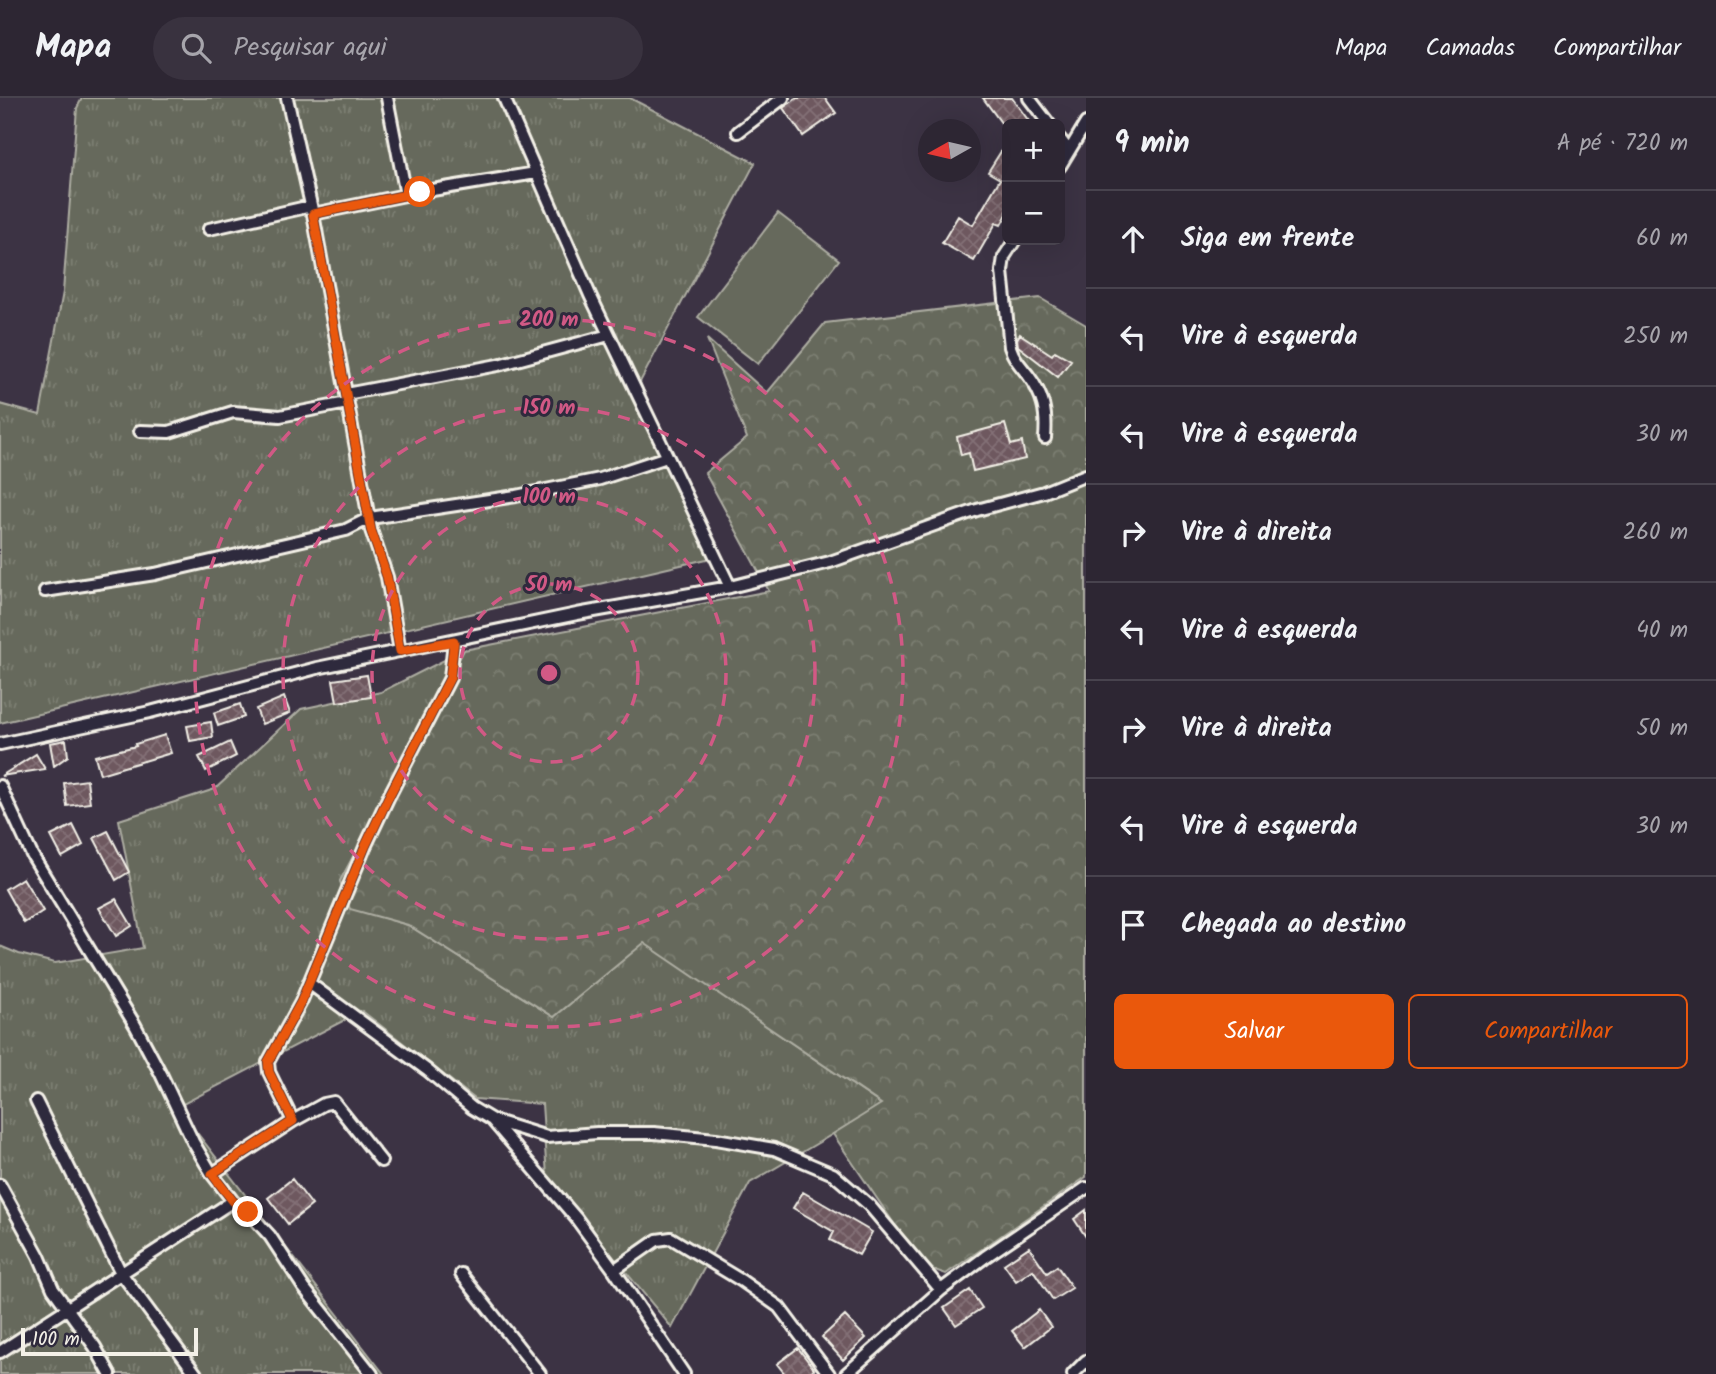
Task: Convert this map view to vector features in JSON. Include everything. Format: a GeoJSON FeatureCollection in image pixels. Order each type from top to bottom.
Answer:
{"type":"FeatureCollection","features":[{"type":"Feature","properties":{"kind":"street"},"geometry":{"type":"LineString","coordinates":[[287,98],[312,210],[371,530],[389,588],[400,651]]}},
{"type":"Feature","properties":{"kind":"street"},"geometry":{"type":"LineString","coordinates":[[387,98],[406,195]]}},
{"type":"Feature","properties":{"kind":"street"},"geometry":{"type":"LineString","coordinates":[[504,98],[609,335],[730,587]]}},
{"type":"Feature","properties":{"kind":"street"},"geometry":{"type":"LineString","coordinates":[[738,132],[783,98]]}},
{"type":"Feature","properties":{"kind":"street"},"geometry":{"type":"LineString","coordinates":[[1029,98],[1045,119]]}},
{"type":"Feature","properties":{"kind":"street"},"geometry":{"type":"LineString","coordinates":[[1065,158],[1086,123]]}},
{"type":"Feature","properties":{"kind":"street"},"geometry":{"type":"LineString","coordinates":[[1065,146],[1069,151]]}},
{"type":"Feature","properties":{"kind":"street"},"geometry":{"type":"LineString","coordinates":[[209,229],[536,173]]}},
{"type":"Feature","properties":{"kind":"street"},"geometry":{"type":"LineString","coordinates":[[1012,245],[1004,257],[1002,271],[1010,347],[1013,358],[1036,386],[1044,403],[1045,438]]}},
{"type":"Feature","properties":{"kind":"street"},"geometry":{"type":"LineString","coordinates":[[140,430],[169,432],[233,412],[280,416],[347,398],[498,365],[609,335]]}},
{"type":"Feature","properties":{"kind":"street"},"geometry":{"type":"LineString","coordinates":[[45,591],[155,574],[346,530],[370,518],[516,496],[600,478],[667,457]]}},
{"type":"Feature","properties":{"kind":"street"},"geometry":{"type":"LineString","coordinates":[[0,744],[150,712],[317,668],[577,614],[730,587],[830,562],[976,510],[1044,492],[1086,475]]}},
{"type":"Feature","properties":{"kind":"street"},"geometry":{"type":"LineString","coordinates":[[293,1121],[269,1072],[268,1062],[309,983],[365,847],[450,678],[454,641]]}},
{"type":"Feature","properties":{"kind":"street"},"geometry":{"type":"LineString","coordinates":[[0,786],[32,855],[135,1026],[212,1174],[233,1201],[248,1212],[270,1236],[304,1287],[372,1374]]}},
{"type":"Feature","properties":{"kind":"street"},"geometry":{"type":"LineString","coordinates":[[309,983],[427,1070],[472,1108],[492,1119],[547,1137],[597,1133],[654,1133],[716,1139],[774,1149],[832,1174],[869,1205],[942,1290]]}},
{"type":"Feature","properties":{"kind":"street"},"geometry":{"type":"LineString","coordinates":[[36,1101],[121,1273],[196,1374]]}},
{"type":"Feature","properties":{"kind":"street"},"geometry":{"type":"LineString","coordinates":[[212,1174],[293,1121],[334,1101],[382,1161]]}},
{"type":"Feature","properties":{"kind":"street"},"geometry":{"type":"LineString","coordinates":[[492,1119],[576,1218],[614,1269],[684,1374]]}},
{"type":"Feature","properties":{"kind":"street"},"geometry":{"type":"LineString","coordinates":[[0,1185],[39,1256],[53,1289],[110,1374]]}},
{"type":"Feature","properties":{"kind":"street"},"geometry":{"type":"LineString","coordinates":[[846,1374],[942,1290],[1086,1188]]}},
{"type":"Feature","properties":{"kind":"street"},"geometry":{"type":"LineString","coordinates":[[0,1352],[233,1201]]}},
{"type":"Feature","properties":{"kind":"street"},"geometry":{"type":"LineString","coordinates":[[614,1269],[657,1240],[671,1238],[779,1307],[829,1374]]}},
{"type":"Feature","properties":{"kind":"street"},"geometry":{"type":"LineString","coordinates":[[461,1274],[540,1374]]}},
{"type":"Feature","properties":{"kind":"street"},"geometry":{"type":"LineString","coordinates":[[1073,1374],[1086,1361]]}},
{"type":"Feature","properties":{"kind":"green space"},"geometry":{"type":"Polygon","coordinates":[[[82,98],[630,98],[755,163],[640,382],[711,558],[0,723],[0,404],[40,415],[63,292],[77,108],[82,98]]]}},
{"type":"Feature","properties":{"kind":"green space"},"geometry":{"type":"Polygon","coordinates":[[[778,213],[839,260],[758,364],[698,317],[778,213]]]}},
{"type":"Feature","properties":{"kind":"green space"},"geometry":{"type":"Polygon","coordinates":[[[1040,298],[1086,325],[1086,1177],[946,1274],[923,1266],[833,1134],[881,1104],[644,943],[554,1017],[408,925],[350,909],[340,881],[464,650],[769,591],[705,473],[747,438],[707,339],[767,393],[825,323],[1040,298]]]}},
{"type":"Feature","properties":{"kind":"green space"},"geometry":{"type":"Polygon","coordinates":[[[464,650],[340,881],[350,908],[408,925],[554,1017],[644,942],[882,1105],[750,1183],[672,1328],[547,1176],[542,1104],[475,1099],[362,1011],[177,1107],[384,1374],[0,1374],[0,946],[55,963],[143,948],[119,820],[215,789],[301,709],[381,692],[464,650]]]}},
{"type":"Feature","properties":{"kind":"building"},"geometry":{"type":"Polygon","coordinates":[[[797,98],[825,98],[836,113],[803,136],[783,108],[797,98]]]}},
{"type":"Feature","properties":{"kind":"building"},"geometry":{"type":"Polygon","coordinates":[[[983,98],[1012,98],[1027,119],[1002,119],[1002,124],[983,98]]]}},
{"type":"Feature","properties":{"kind":"building"},"geometry":{"type":"Polygon","coordinates":[[[1002,150],[1002,223],[996,223],[974,261],[942,243],[958,216],[973,225],[1000,179],[988,172],[1002,150]]]}},
{"type":"Feature","properties":{"kind":"building"},"geometry":{"type":"Polygon","coordinates":[[[1020,334],[1052,355],[1055,351],[1071,360],[1058,377],[1018,346],[1017,339],[1020,334]]]}},
{"type":"Feature","properties":{"kind":"building"},"geometry":{"type":"Polygon","coordinates":[[[1005,424],[1011,445],[1022,442],[1025,459],[973,471],[969,453],[961,455],[957,437],[1005,424]]]}},
{"type":"Feature","properties":{"kind":"building"},"geometry":{"type":"Polygon","coordinates":[[[367,675],[371,697],[337,702],[333,680],[367,675]]]}},
{"type":"Feature","properties":{"kind":"building"},"geometry":{"type":"Polygon","coordinates":[[[284,697],[290,713],[262,724],[256,709],[284,697]]]}},
{"type":"Feature","properties":{"kind":"building"},"geometry":{"type":"Polygon","coordinates":[[[240,704],[244,717],[218,726],[214,713],[240,704]]]}},
{"type":"Feature","properties":{"kind":"building"},"geometry":{"type":"Polygon","coordinates":[[[211,722],[213,737],[190,741],[187,726],[211,722]]]}},
{"type":"Feature","properties":{"kind":"building"},"geometry":{"type":"Polygon","coordinates":[[[165,735],[171,753],[100,774],[95,756],[136,746],[135,744],[165,735]]]}},
{"type":"Feature","properties":{"kind":"building"},"geometry":{"type":"Polygon","coordinates":[[[66,740],[68,756],[54,766],[50,743],[66,740]]]}},
{"type":"Feature","properties":{"kind":"building"},"geometry":{"type":"Polygon","coordinates":[[[230,742],[236,756],[206,771],[199,757],[230,742]]]}},
{"type":"Feature","properties":{"kind":"building"},"geometry":{"type":"Polygon","coordinates":[[[36,754],[45,769],[1,776],[36,754]]]}},
{"type":"Feature","properties":{"kind":"building"},"geometry":{"type":"Polygon","coordinates":[[[87,780],[90,803],[67,806],[64,783],[87,780]]]}},
{"type":"Feature","properties":{"kind":"building"},"geometry":{"type":"Polygon","coordinates":[[[73,825],[83,845],[62,857],[51,836],[73,825]]]}},
{"type":"Feature","properties":{"kind":"building"},"geometry":{"type":"Polygon","coordinates":[[[108,831],[129,872],[116,880],[94,838],[108,831]]]}},
{"type":"Feature","properties":{"kind":"building"},"geometry":{"type":"Polygon","coordinates":[[[23,878],[43,911],[24,923],[5,889],[23,878]]]}},
{"type":"Feature","properties":{"kind":"building"},"geometry":{"type":"Polygon","coordinates":[[[116,899],[132,926],[116,936],[99,908],[116,899]]]}},
{"type":"Feature","properties":{"kind":"building"},"geometry":{"type":"Polygon","coordinates":[[[292,1179],[312,1205],[288,1224],[268,1198],[292,1179]]]}},
{"type":"Feature","properties":{"kind":"building"},"geometry":{"type":"Polygon","coordinates":[[[803,1192],[872,1232],[859,1255],[830,1240],[834,1232],[793,1208],[803,1192]]]}},
{"type":"Feature","properties":{"kind":"building"},"geometry":{"type":"Polygon","coordinates":[[[1086,1210],[1086,1237],[1074,1219],[1086,1210]]]}},
{"type":"Feature","properties":{"kind":"building"},"geometry":{"type":"Polygon","coordinates":[[[1029,1247],[1047,1273],[1057,1266],[1072,1288],[1053,1300],[1033,1270],[1016,1281],[1004,1264],[1029,1247]]]}},
{"type":"Feature","properties":{"kind":"building"},"geometry":{"type":"Polygon","coordinates":[[[970,1290],[982,1308],[956,1325],[944,1308],[970,1290]]]}},
{"type":"Feature","properties":{"kind":"building"},"geometry":{"type":"Polygon","coordinates":[[[1039,1310],[1051,1327],[1025,1347],[1012,1331],[1039,1310]]]}},
{"type":"Feature","properties":{"kind":"building"},"geometry":{"type":"Polygon","coordinates":[[[845,1316],[866,1338],[843,1360],[822,1337],[845,1316]]]}},
{"type":"Feature","properties":{"kind":"building"},"geometry":{"type":"Polygon","coordinates":[[[798,1348],[814,1369],[808,1374],[785,1374],[777,1364],[798,1348]]]}},
{"type":"Feature","properties":{"kind":"route"},"geometry":{"type":"LineString","coordinates":[[248,1212],[233,1201],[212,1174],[293,1121],[269,1072],[268,1062],[301,1002],[388,798],[450,678],[454,641],[400,651],[387,577],[371,530],[313,214],[420,192]]}}]}
